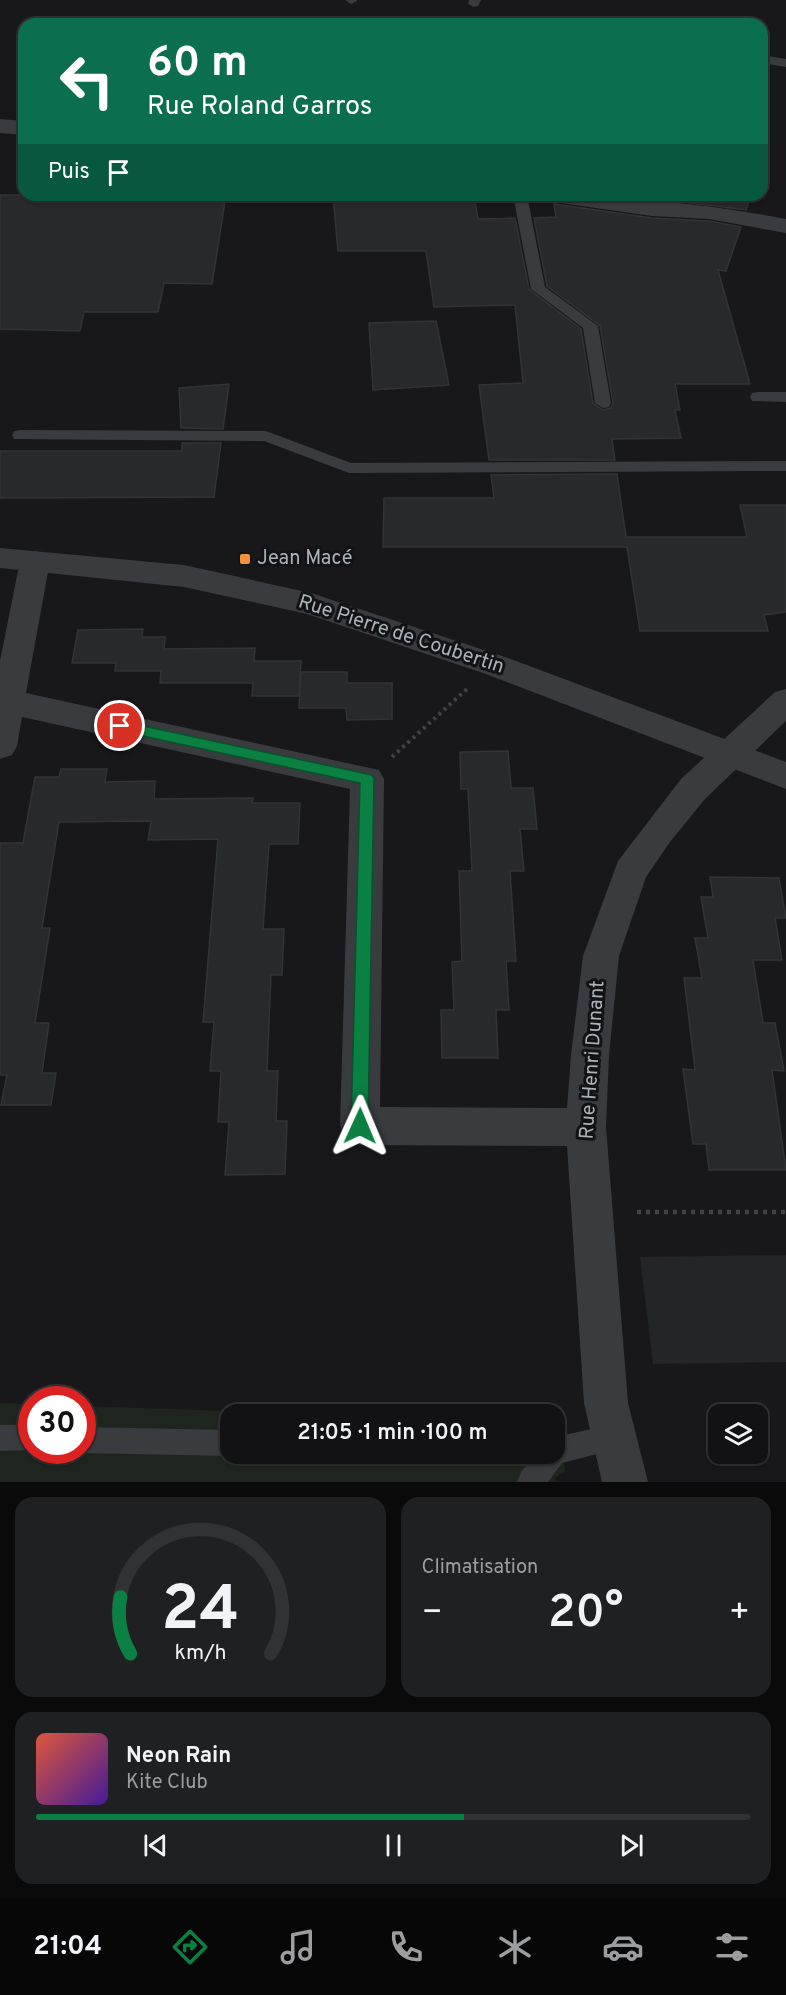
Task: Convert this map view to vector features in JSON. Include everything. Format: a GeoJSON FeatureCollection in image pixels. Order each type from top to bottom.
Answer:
{"type":"FeatureCollection","features":[{"type":"Feature","properties":{"kind":"street"},"geometry":{"type":"LineString","coordinates":[[0,126],[18,128]]}},
{"type":"Feature","properties":{"kind":"street"},"geometry":{"type":"LineString","coordinates":[[596,201],[652,209],[709,212],[786,226]]}},
{"type":"Feature","properties":{"kind":"street","name":"Rue Pierre de Coubertin"},"geometry":{"type":"LineString","coordinates":[[0,558],[184,576],[311,604],[494,665],[786,776]]}},
{"type":"Feature","properties":{"kind":"street"},"geometry":{"type":"LineString","coordinates":[[0,746],[35,561]]}},
{"type":"Feature","properties":{"kind":"street","name":"Rue Henri Dunant"},"geometry":{"type":"LineString","coordinates":[[624,1482],[610,1420],[586,1127],[590,1055],[601,956],[630,871],[658,832],[693,789],[786,701]]}},
{"type":"Feature","properties":{"kind":"street"},"geometry":{"type":"LineString","coordinates":[[8,702],[367,779],[360,1126],[586,1127]]}},
{"type":"Feature","properties":{"kind":"lane"},"geometry":{"type":"LineString","coordinates":[[768,60],[786,63]]}},
{"type":"Feature","properties":{"kind":"lane"},"geometry":{"type":"LineString","coordinates":[[521,201],[538,289],[590,326],[603,403]]}},
{"type":"Feature","properties":{"kind":"lane"},"geometry":{"type":"LineString","coordinates":[[758,397],[786,397]]}},
{"type":"Feature","properties":{"kind":"lane"},"geometry":{"type":"LineString","coordinates":[[20,435],[266,436],[349,468],[786,466]]}},
{"type":"Feature","properties":{"kind":"lane"},"geometry":{"type":"LineString","coordinates":[[565,1445],[610,1420]]}},
{"type":"Feature","properties":{"kind":"lane"},"geometry":{"type":"LineString","coordinates":[[0,1438],[18,1438]]}},
{"type":"Feature","properties":{"kind":"lane"},"geometry":{"type":"LineString","coordinates":[[96,1440],[220,1443]]}},
{"type":"Feature","properties":{"kind":"lane"},"geometry":{"type":"LineString","coordinates":[[531,1482],[544,1464]]}},
{"type":"Feature","properties":{"kind":"path"},"geometry":{"type":"LineString","coordinates":[[367,779],[494,665]]}},
{"type":"Feature","properties":{"kind":"path"},"geometry":{"type":"LineString","coordinates":[[637,1212],[786,1212]]}},
{"type":"Feature","properties":{"kind":"shaded area"},"geometry":{"type":"Polygon","coordinates":[[[786,1255],[786,1362],[653,1364],[640,1257],[786,1255]]]}},
{"type":"Feature","properties":{"kind":"shaded area"},"geometry":{"type":"Polygon","coordinates":[[[0,1403],[18,1404],[18,1464],[96,1464],[96,1406],[220,1411],[220,1464],[564,1464],[565,1472],[555,1477],[557,1482],[0,1482],[0,1403]]]}},
{"type":"Feature","properties":{"kind":"building"},"geometry":{"type":"Polygon","coordinates":[[[0,195],[18,195],[18,201],[225,201],[212,284],[164,283],[158,312],[84,312],[80,331],[0,329],[0,195]]]}},
{"type":"Feature","properties":{"kind":"building"},"geometry":{"type":"Polygon","coordinates":[[[334,201],[475,201],[478,219],[515,218],[529,289],[581,329],[593,403],[603,410],[611,408],[613,403],[600,326],[547,286],[534,218],[556,217],[554,204],[652,218],[709,221],[741,227],[726,271],[718,270],[750,384],[675,384],[680,410],[675,410],[681,438],[612,439],[615,460],[489,460],[479,385],[523,383],[515,305],[434,307],[426,251],[338,251],[334,201]]]}},
{"type":"Feature","properties":{"kind":"building"},"geometry":{"type":"Polygon","coordinates":[[[673,201],[749,201],[746,210],[673,201]]]}},
{"type":"Feature","properties":{"kind":"building"},"geometry":{"type":"Polygon","coordinates":[[[436,321],[449,385],[373,390],[369,323],[436,321]]]}},
{"type":"Feature","properties":{"kind":"building"},"geometry":{"type":"Polygon","coordinates":[[[229,384],[223,429],[181,428],[179,388],[229,384]]]}},
{"type":"Feature","properties":{"kind":"building"},"geometry":{"type":"Polygon","coordinates":[[[182,443],[221,443],[214,497],[0,498],[0,451],[182,451],[182,443]]]}},
{"type":"Feature","properties":{"kind":"building"},"geometry":{"type":"Polygon","coordinates":[[[617,474],[626,537],[747,537],[740,505],[786,505],[786,612],[764,615],[768,631],[640,631],[627,547],[383,547],[384,498],[494,498],[491,475],[617,474]]]}},
{"type":"Feature","properties":{"kind":"building"},"geometry":{"type":"Polygon","coordinates":[[[143,629],[142,637],[165,637],[164,649],[255,648],[254,661],[301,661],[299,696],[252,696],[253,683],[160,683],[161,671],[115,671],[116,663],[72,663],[78,630],[143,629]]]}},
{"type":"Feature","properties":{"kind":"building"},"geometry":{"type":"Polygon","coordinates":[[[301,672],[347,672],[347,683],[392,683],[392,719],[347,720],[346,708],[299,708],[301,672]]]}},
{"type":"Feature","properties":{"kind":"building"},"geometry":{"type":"Polygon","coordinates":[[[508,751],[511,788],[533,788],[537,829],[520,829],[524,871],[510,871],[516,961],[506,961],[509,1010],[496,1010],[498,1058],[442,1058],[441,1010],[454,1010],[452,962],[462,961],[459,871],[472,871],[468,789],[461,789],[460,752],[508,751]]]}},
{"type":"Feature","properties":{"kind":"building"},"geometry":{"type":"Polygon","coordinates":[[[61,769],[107,769],[105,782],[155,781],[154,799],[253,798],[252,803],[300,803],[298,844],[269,844],[263,929],[284,929],[282,975],[271,975],[267,1071],[278,1071],[276,1121],[287,1121],[285,1174],[225,1175],[229,1122],[218,1122],[221,1071],[210,1071],[214,1022],[203,1022],[218,839],[148,840],[151,821],[59,822],[42,928],[50,928],[35,1023],[49,1023],[42,1073],[56,1073],[51,1105],[1,1105],[7,1075],[0,1075],[0,843],[23,843],[35,777],[59,777],[61,769]]]}},
{"type":"Feature","properties":{"kind":"building"},"geometry":{"type":"Polygon","coordinates":[[[710,877],[779,878],[786,918],[775,918],[782,960],[753,960],[763,1023],[775,1023],[784,1071],[772,1070],[786,1170],[709,1170],[706,1144],[693,1144],[683,1069],[695,1070],[684,978],[702,978],[695,938],[708,938],[701,897],[713,897],[710,877]]]}},
{"type":"Feature","properties":{"kind":"place","name":"Jean Macé"},"geometry":{"type":"Point","coordinates":[245,559]}},
{"type":"Feature","properties":{"kind":"route"},"geometry":{"type":"LineString","coordinates":[[120,726],[367,779],[360,1126]]}}]}
